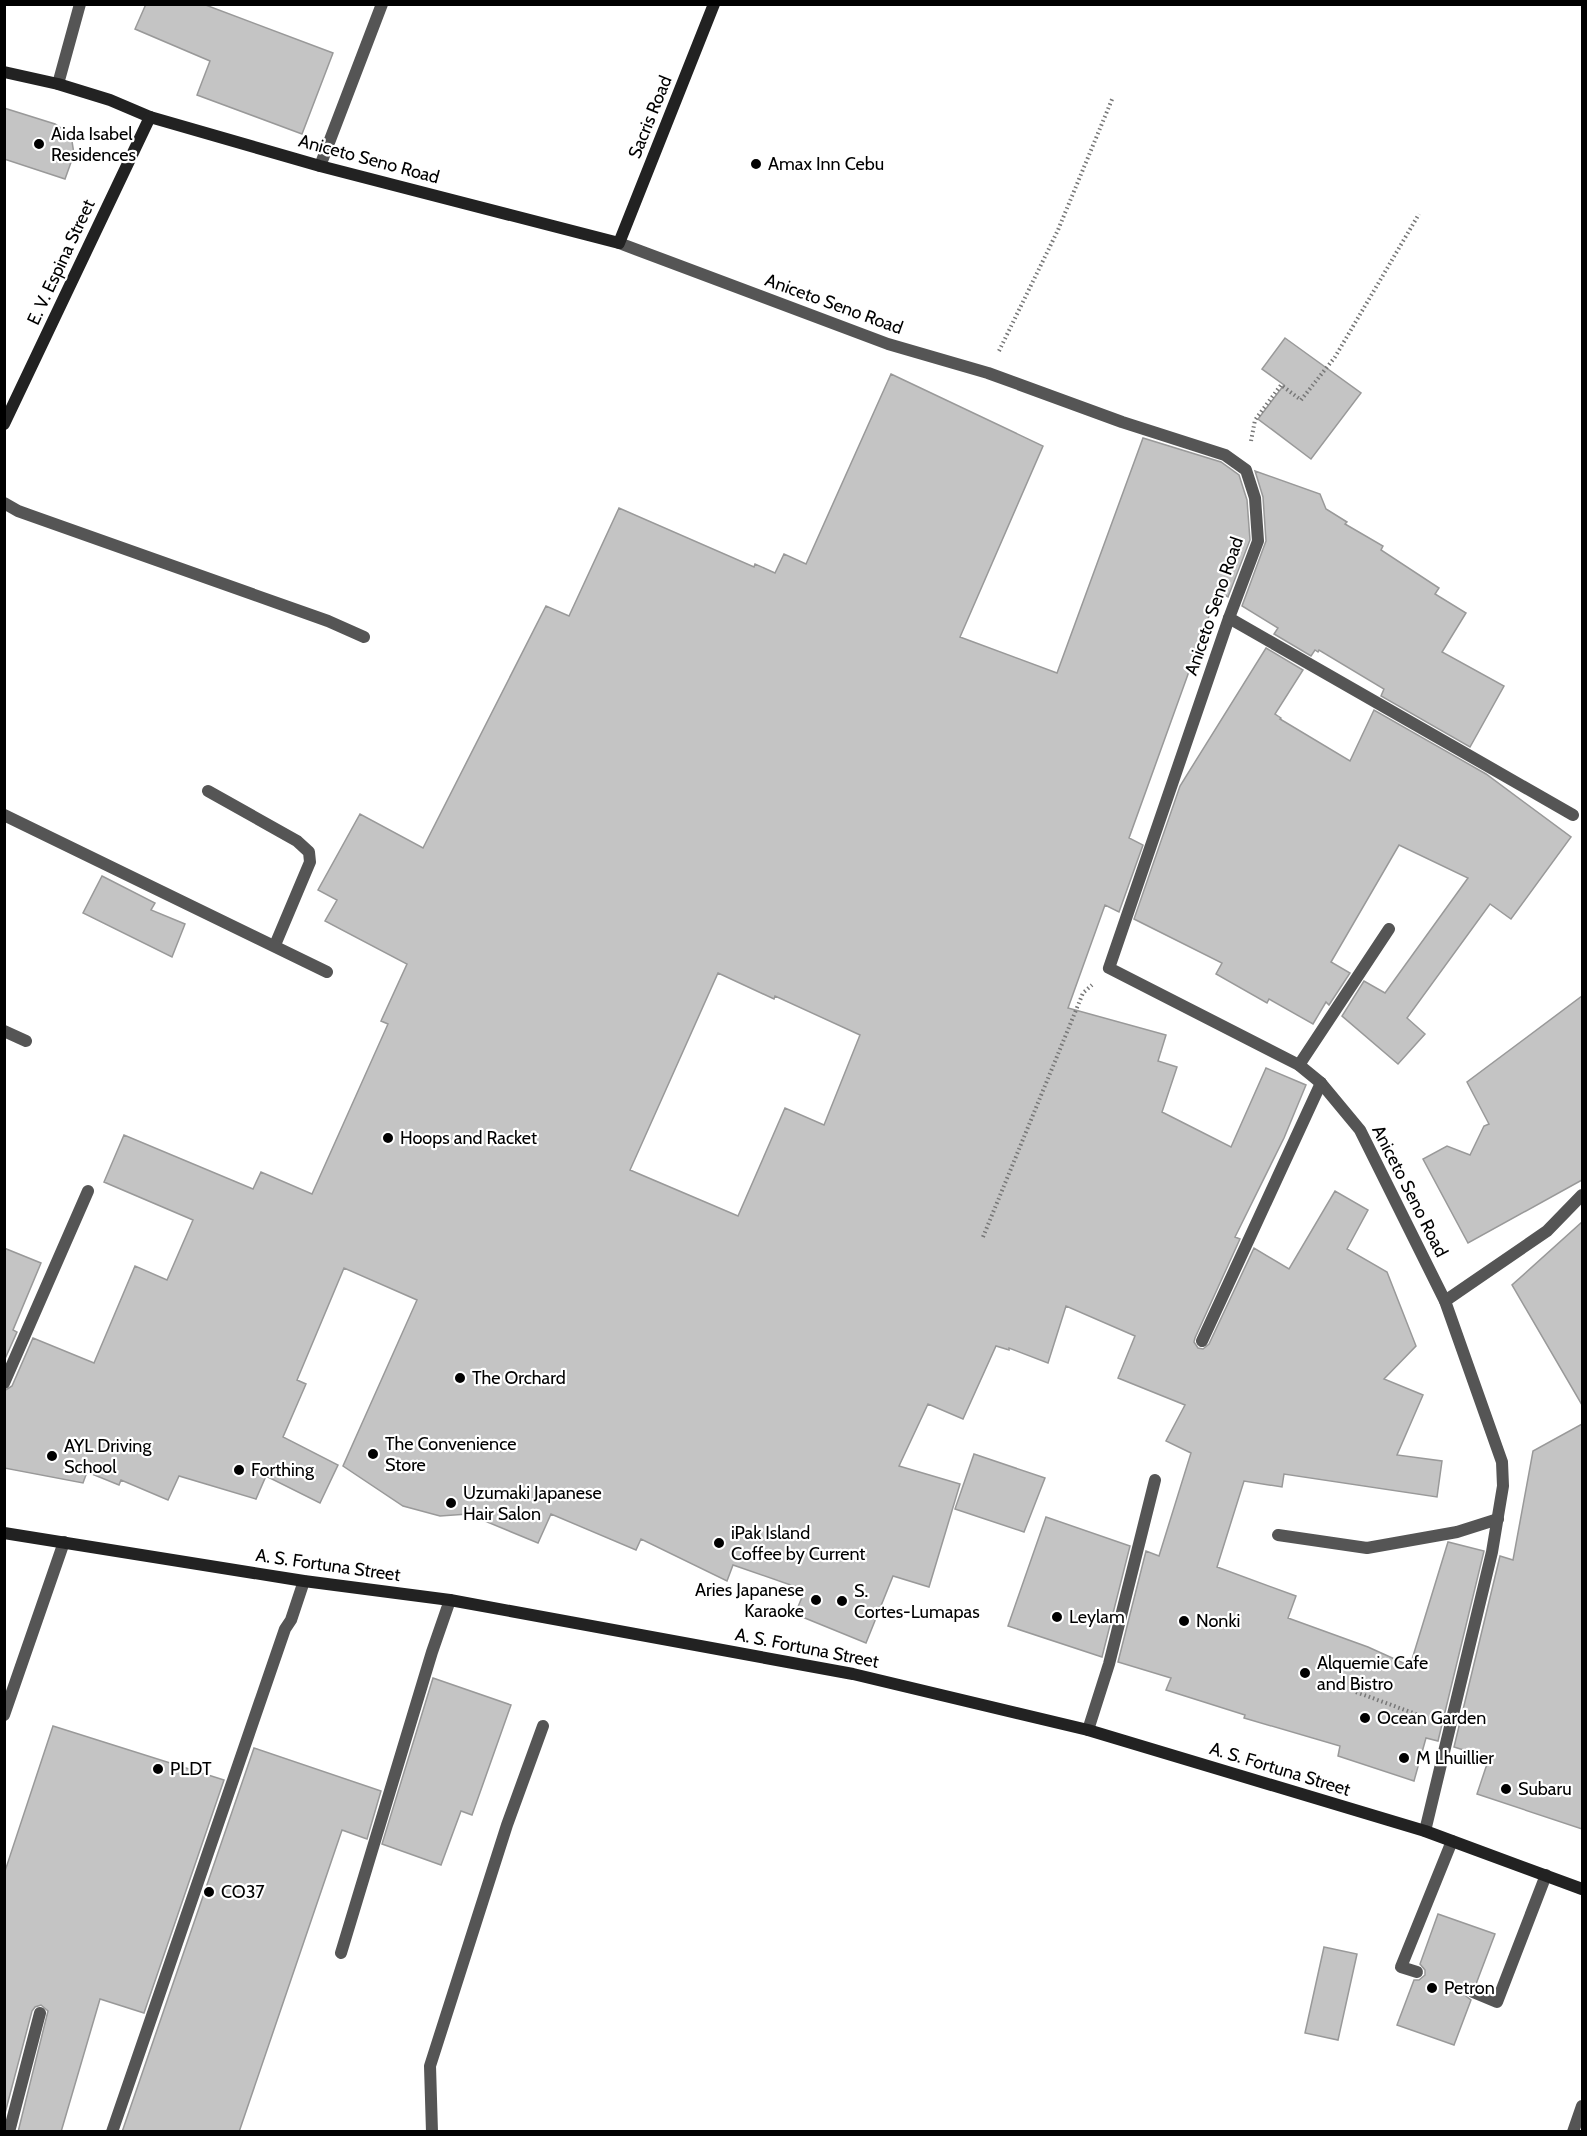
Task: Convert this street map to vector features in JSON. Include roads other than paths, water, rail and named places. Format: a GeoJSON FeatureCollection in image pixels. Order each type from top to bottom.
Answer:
{"type":"FeatureCollection","features":[{"type":"Feature","properties":{"kind":"main road","name":"Sacris Road"},"geometry":{"type":"LineString","coordinates":[[619,243],[714,4]]}},
{"type":"Feature","properties":{"kind":"main road","name":"Aniceto Seno Road"},"geometry":{"type":"LineString","coordinates":[[4,72],[110,99],[150,117],[320,166],[619,243]]}},
{"type":"Feature","properties":{"kind":"main road","name":"E. V. Espina Street"},"geometry":{"type":"LineString","coordinates":[[4,424],[150,117]]}},
{"type":"Feature","properties":{"kind":"main road","name":"A. S. Fortuna Street"},"geometry":{"type":"LineString","coordinates":[[4,1533],[304,1581],[450,1600],[853,1674],[1088,1730],[1425,1831],[1582,1889]]}},
{"type":"Feature","properties":{"kind":"street"},"geometry":{"type":"LineString","coordinates":[[58,84],[80,4]]}},
{"type":"Feature","properties":{"kind":"street"},"geometry":{"type":"LineString","coordinates":[[320,166],[382,4]]}},
{"type":"Feature","properties":{"kind":"street","name":"Aniceto Seno Road"},"geometry":{"type":"LineString","coordinates":[[619,243],[888,344],[988,374],[1122,422],[1225,455],[1246,470],[1256,498],[1258,541],[1229,618],[1109,968],[1299,1065],[1321,1083],[1360,1130],[1445,1300],[1503,1462],[1503,1486],[1492,1552],[1425,1831]]}},
{"type":"Feature","properties":{"kind":"street"},"geometry":{"type":"LineString","coordinates":[[4,503],[18,511],[328,621],[364,637]]}},
{"type":"Feature","properties":{"kind":"street"},"geometry":{"type":"LineString","coordinates":[[1229,618],[1573,815]]}},
{"type":"Feature","properties":{"kind":"street"},"geometry":{"type":"LineString","coordinates":[[208,791],[297,841],[309,852],[310,862],[275,945]]}},
{"type":"Feature","properties":{"kind":"street"},"geometry":{"type":"LineString","coordinates":[[4,815],[327,972]]}},
{"type":"Feature","properties":{"kind":"street"},"geometry":{"type":"LineString","coordinates":[[1299,1065],[1389,929]]}},
{"type":"Feature","properties":{"kind":"street"},"geometry":{"type":"LineString","coordinates":[[4,1031],[26,1041]]}},
{"type":"Feature","properties":{"kind":"street"},"geometry":{"type":"LineString","coordinates":[[1202,1341],[1321,1083]]}},
{"type":"Feature","properties":{"kind":"street"},"geometry":{"type":"LineString","coordinates":[[4,1383],[88,1191]]}},
{"type":"Feature","properties":{"kind":"street"},"geometry":{"type":"LineString","coordinates":[[1445,1300],[1547,1231],[1582,1194]]}},
{"type":"Feature","properties":{"kind":"street"},"geometry":{"type":"LineString","coordinates":[[1088,1730],[1109,1664],[1155,1480]]}},
{"type":"Feature","properties":{"kind":"street"},"geometry":{"type":"LineString","coordinates":[[1278,1535],[1367,1548],[1457,1532],[1498,1519]]}},
{"type":"Feature","properties":{"kind":"street"},"geometry":{"type":"LineString","coordinates":[[4,1715],[64,1542]]}},
{"type":"Feature","properties":{"kind":"street"},"geometry":{"type":"LineString","coordinates":[[112,2132],[277,1651],[291,1620],[304,1581]]}},
{"type":"Feature","properties":{"kind":"street"},"geometry":{"type":"LineString","coordinates":[[341,1953],[432,1652],[450,1600]]}},
{"type":"Feature","properties":{"kind":"street"},"geometry":{"type":"LineString","coordinates":[[432,2132],[430,2066],[507,1825],[543,1726]]}},
{"type":"Feature","properties":{"kind":"street"},"geometry":{"type":"LineString","coordinates":[[1417,1972],[1401,1967],[1452,1841]]}},
{"type":"Feature","properties":{"kind":"street"},"geometry":{"type":"LineString","coordinates":[[1473,1992],[1497,2002],[1546,1875]]}},
{"type":"Feature","properties":{"kind":"street"},"geometry":{"type":"LineString","coordinates":[[9,2132],[40,2013]]}},
{"type":"Feature","properties":{"kind":"street"},"geometry":{"type":"LineString","coordinates":[[1573,2132],[1582,2106]]}},
{"type":"Feature","properties":{"kind":"place","name":"Aida Isabel Residences"},"geometry":{"type":"Point","coordinates":[39,144]}},
{"type":"Feature","properties":{"kind":"place","name":"Amax Inn Cebu"},"geometry":{"type":"Point","coordinates":[756,164]}},
{"type":"Feature","properties":{"kind":"place","name":"Hoops and Racket"},"geometry":{"type":"Point","coordinates":[388,1138]}},
{"type":"Feature","properties":{"kind":"place","name":"The Orchard"},"geometry":{"type":"Point","coordinates":[460,1378]}},
{"type":"Feature","properties":{"kind":"place","name":"The Convenience Store"},"geometry":{"type":"Point","coordinates":[373,1454]}},
{"type":"Feature","properties":{"kind":"place","name":"AYL Driving School"},"geometry":{"type":"Point","coordinates":[52,1456]}},
{"type":"Feature","properties":{"kind":"place","name":"Forthing"},"geometry":{"type":"Point","coordinates":[239,1470]}},
{"type":"Feature","properties":{"kind":"place","name":"Uzumaki Japanese Hair Salon"},"geometry":{"type":"Point","coordinates":[451,1503]}},
{"type":"Feature","properties":{"kind":"place","name":"iPak Island Coffee by Current"},"geometry":{"type":"Point","coordinates":[719,1543]}},
{"type":"Feature","properties":{"kind":"place","name":"Aries Japanese Karaoke"},"geometry":{"type":"Point","coordinates":[816,1600]}},
{"type":"Feature","properties":{"kind":"place","name":"S. Cortes-Lumapas"},"geometry":{"type":"Point","coordinates":[842,1601]}},
{"type":"Feature","properties":{"kind":"place","name":"Leylam"},"geometry":{"type":"Point","coordinates":[1057,1617]}},
{"type":"Feature","properties":{"kind":"place","name":"Nonki"},"geometry":{"type":"Point","coordinates":[1184,1621]}},
{"type":"Feature","properties":{"kind":"place","name":"Alquemie Cafe and Bistro"},"geometry":{"type":"Point","coordinates":[1305,1673]}},
{"type":"Feature","properties":{"kind":"place","name":"Ocean Garden"},"geometry":{"type":"Point","coordinates":[1365,1718]}},
{"type":"Feature","properties":{"kind":"place","name":"M Lhuillier"},"geometry":{"type":"Point","coordinates":[1404,1758]}},
{"type":"Feature","properties":{"kind":"place","name":"PLDT"},"geometry":{"type":"Point","coordinates":[158,1769]}},
{"type":"Feature","properties":{"kind":"place","name":"Subaru"},"geometry":{"type":"Point","coordinates":[1506,1789]}},
{"type":"Feature","properties":{"kind":"place","name":"CO37"},"geometry":{"type":"Point","coordinates":[209,1892]}},
{"type":"Feature","properties":{"kind":"place","name":"Petron"},"geometry":{"type":"Point","coordinates":[1432,1988]}}]}
